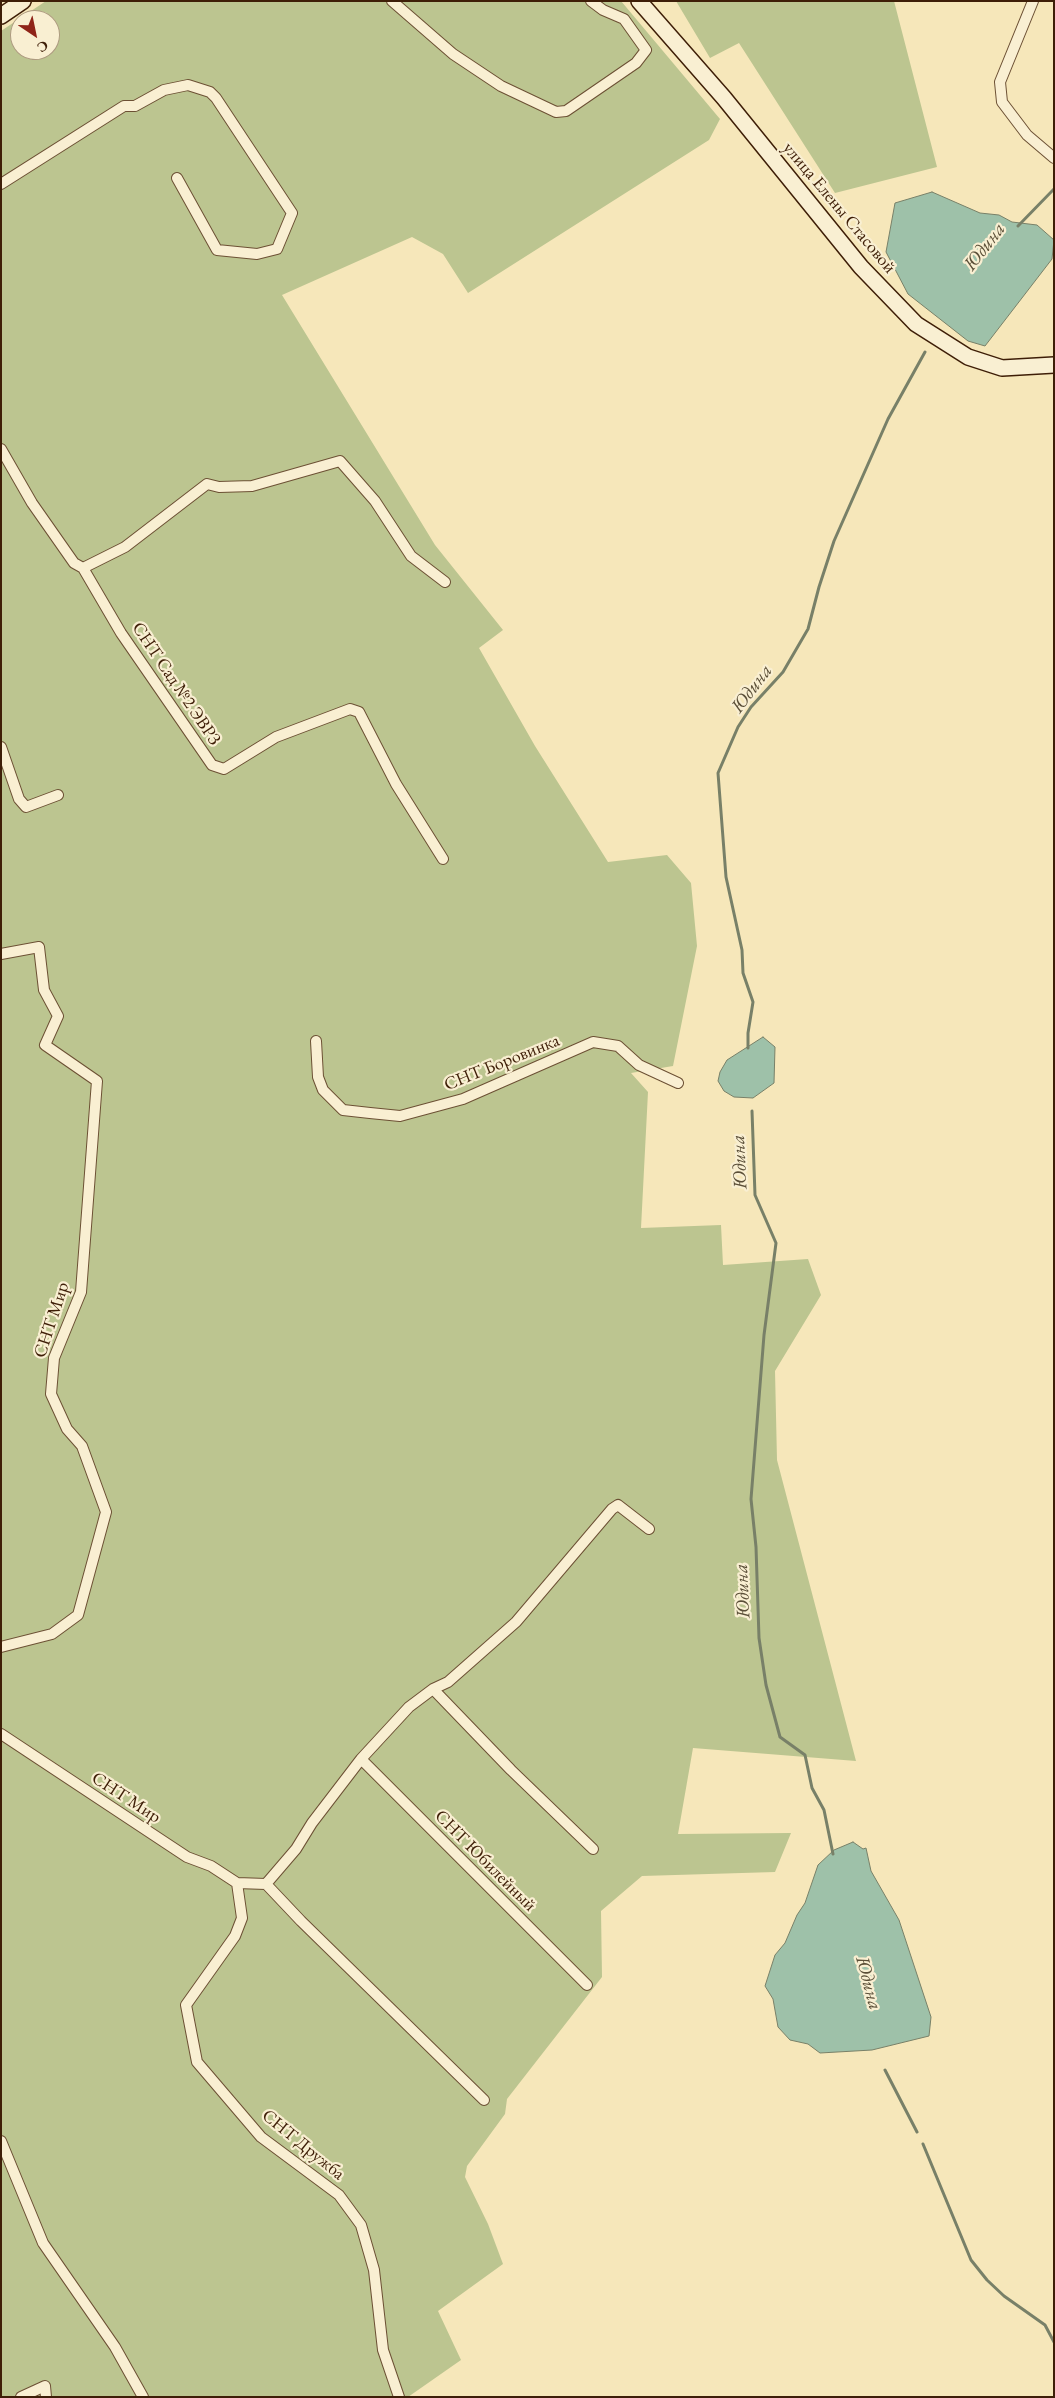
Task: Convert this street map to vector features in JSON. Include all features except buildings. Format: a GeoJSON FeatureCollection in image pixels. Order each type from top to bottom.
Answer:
{"type":"FeatureCollection","features":[{"type":"Feature","properties":{"kind":"main road"},"geometry":{"type":"LineString","coordinates":[[1,16],[23,1]]}},
{"type":"Feature","properties":{"kind":"main road","name":"улица Елены Стасовой"},"geometry":{"type":"LineString","coordinates":[[639,1],[724,98],[861,266],[916,324],[968,356],[1002,368],[1054,365]]}},
{"type":"Feature","properties":{"kind":"street"},"geometry":{"type":"LineString","coordinates":[[392,1],[453,54],[501,86],[556,112],[566,111],[636,63],[646,50],[624,19],[603,10],[591,1]]}},
{"type":"Feature","properties":{"kind":"street"},"geometry":{"type":"LineString","coordinates":[[1033,1],[1000,82],[1002,102],[1027,136],[1054,158]]}},
{"type":"Feature","properties":{"kind":"street"},"geometry":{"type":"LineString","coordinates":[[1,184],[124,106],[135,106],[164,90],[188,85],[210,92],[216,98],[292,213],[277,249],[257,254],[217,250],[177,178]]}},
{"type":"Feature","properties":{"kind":"street","name":"СНТ Сад №2 ЭВРЗ"},"geometry":{"type":"LineString","coordinates":[[1,449],[32,503],[74,564],[83,568],[121,633],[212,765],[224,769],[276,737],[350,709],[359,712],[396,784],[443,859]]}},
{"type":"Feature","properties":{"kind":"street"},"geometry":{"type":"LineString","coordinates":[[83,568],[125,547],[207,484],[219,487],[252,486],[340,460],[374,501],[411,556],[445,582]]}},
{"type":"Feature","properties":{"kind":"street"},"geometry":{"type":"LineString","coordinates":[[1,747],[19,799],[26,807],[58,795]]}},
{"type":"Feature","properties":{"kind":"street","name":"СНТ Мир"},"geometry":{"type":"LineString","coordinates":[[1,954],[39,947],[44,990],[58,1016],[45,1045],[97,1081],[81,1292],[54,1358],[51,1394],[67,1429],[82,1446],[106,1512],[78,1615],[52,1634],[1,1647]]}},
{"type":"Feature","properties":{"kind":"street","name":"СНТ Боровинка"},"geometry":{"type":"LineString","coordinates":[[316,1042],[318,1077],[324,1090],[343,1110],[400,1116],[463,1099],[593,1042],[618,1046],[640,1065],[678,1083]]}},
{"type":"Feature","properties":{"kind":"street"},"geometry":{"type":"LineString","coordinates":[[266,1884],[296,1849],[312,1823],[361,1760],[409,1707],[433,1689],[448,1682],[516,1622],[612,1509],[618,1505],[649,1528]]}},
{"type":"Feature","properties":{"kind":"street"},"geometry":{"type":"LineString","coordinates":[[433,1689],[511,1770],[593,1849]]}},
{"type":"Feature","properties":{"kind":"street","name":"СНТ Мир"},"geometry":{"type":"LineString","coordinates":[[1,1734],[187,1857],[211,1866],[237,1883]]}},
{"type":"Feature","properties":{"kind":"street","name":"СНТ Юбилейный"},"geometry":{"type":"LineString","coordinates":[[361,1760],[587,1985]]}},
{"type":"Feature","properties":{"kind":"street"},"geometry":{"type":"LineString","coordinates":[[237,1883],[266,1884],[301,1921],[484,2100]]}},
{"type":"Feature","properties":{"kind":"street","name":"СНТ Дружба"},"geometry":{"type":"LineString","coordinates":[[237,1883],[242,1918],[235,1936],[186,2005],[197,2062],[261,2137],[339,2195],[361,2225],[374,2270],[383,2350],[399,2397]]}},
{"type":"Feature","properties":{"kind":"street"},"geometry":{"type":"LineString","coordinates":[[1,2141],[43,2242],[115,2347],[143,2397]]}},
{"type":"Feature","properties":{"kind":"street"},"geometry":{"type":"LineString","coordinates":[[21,2397],[45,2386],[46,2397]]}},
{"type":"Feature","properties":{"kind":"shaded area"},"geometry":{"type":"Polygon","coordinates":[[[46,1],[621,1],[720,119],[709,140],[468,293],[443,254],[412,237],[282,295],[435,545],[503,630],[479,648],[535,746],[608,862],[667,855],[691,883],[697,946],[673,1066],[631,1073],[648,1092],[641,1228],[721,1225],[723,1265],[808,1259],[821,1295],[775,1371],[777,1460],[856,1761],[693,1748],[678,1834],[791,1833],[775,1872],[642,1876],[601,1911],[602,1977],[507,2099],[505,2114],[467,2166],[465,2177],[488,2224],[503,2264],[438,2311],[461,2360],[408,2397],[1,2397],[1,31],[10,25],[10,60],[60,60],[60,10],[32,10],[46,1]]]}},
{"type":"Feature","properties":{"kind":"shaded area"},"geometry":{"type":"Polygon","coordinates":[[[676,1],[894,1],[937,167],[835,193],[739,43],[710,58],[676,1]]]}},
{"type":"Feature","properties":{"kind":"water"},"geometry":{"type":"Polygon","coordinates":[[[932,192],[980,213],[999,215],[1012,222],[1037,225],[1054,240],[1052,259],[985,346],[968,341],[908,294],[886,252],[895,203],[932,192]]]}},
{"type":"Feature","properties":{"kind":"water"},"geometry":{"type":"Polygon","coordinates":[[[763,1037],[775,1047],[774,1083],[753,1098],[734,1097],[724,1091],[718,1081],[720,1072],[727,1060],[763,1037]]]}},
{"type":"Feature","properties":{"kind":"water"},"geometry":{"type":"Polygon","coordinates":[[[853,1842],[863,1849],[866,1848],[871,1871],[899,1920],[931,2017],[929,2036],[872,2050],[820,2053],[808,2044],[790,2040],[778,2027],[773,1999],[765,1986],[775,1955],[785,1943],[797,1915],[805,1903],[818,1865],[834,1850],[853,1842]]]}},
{"type":"Feature","properties":{"kind":"waterway","name":"Юдина"},"geometry":{"type":"LineString","coordinates":[[1018,226],[1054,189]]}},
{"type":"Feature","properties":{"kind":"waterway","name":"Юдина"},"geometry":{"type":"LineString","coordinates":[[748,1048],[748,1033],[753,1002],[743,973],[742,950],[726,877],[718,773],[738,727],[751,707],[783,672],[808,629],[834,541],[888,419],[925,352]]}},
{"type":"Feature","properties":{"kind":"waterway","name":"Юдина"},"geometry":{"type":"LineString","coordinates":[[752,1111],[755,1195],[776,1243],[764,1335],[751,1499],[756,1547],[759,1638],[766,1685],[780,1737],[805,1755],[812,1788],[824,1810],[833,1854]]}},
{"type":"Feature","properties":{"kind":"waterway","name":"Юдина"},"geometry":{"type":"LineString","coordinates":[[885,2070],[917,2132]]}},
{"type":"Feature","properties":{"kind":"waterway","name":"Юдина"},"geometry":{"type":"LineString","coordinates":[[923,2144],[971,2260],[987,2280],[1004,2296],[1045,2325],[1054,2342]]}}]}
